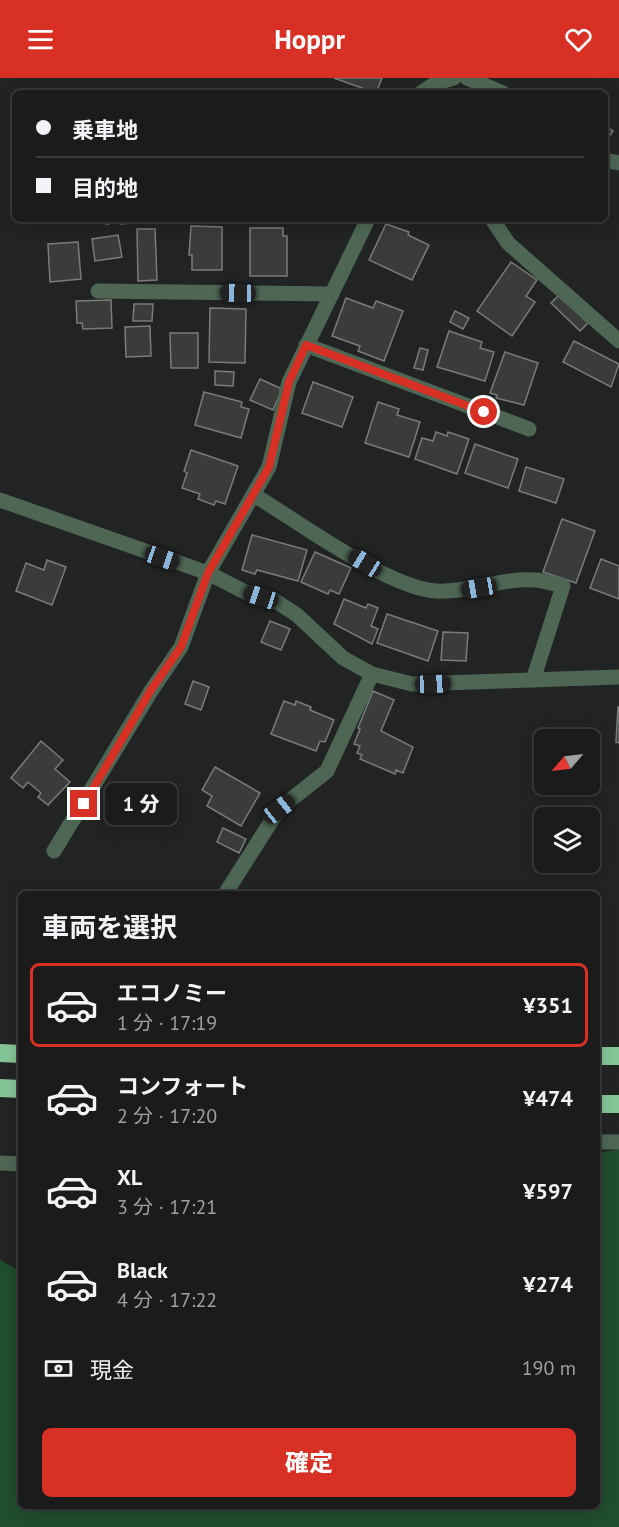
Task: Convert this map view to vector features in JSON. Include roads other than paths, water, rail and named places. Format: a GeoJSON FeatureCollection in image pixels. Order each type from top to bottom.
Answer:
{"type":"FeatureCollection","features":[{"type":"Feature","properties":{"kind":"highway"},"geometry":{"type":"LineString","coordinates":[[0,1053],[18,1054]]}},
{"type":"Feature","properties":{"kind":"highway"},"geometry":{"type":"LineString","coordinates":[[600,1056],[619,1056]]}},
{"type":"Feature","properties":{"kind":"highway"},"geometry":{"type":"LineString","coordinates":[[0,1088],[18,1089]]}},
{"type":"Feature","properties":{"kind":"highway"},"geometry":{"type":"LineString","coordinates":[[600,1104],[619,1104]]}},
{"type":"Feature","properties":{"kind":"street"},"geometry":{"type":"LineString","coordinates":[[426,90],[436,83],[454,78]]}},
{"type":"Feature","properties":{"kind":"street"},"geometry":{"type":"LineString","coordinates":[[467,78],[497,90]]}},
{"type":"Feature","properties":{"kind":"street"},"geometry":{"type":"LineString","coordinates":[[54,851],[151,690],[181,647],[208,573],[269,467],[289,382],[367,222]]}},
{"type":"Feature","properties":{"kind":"street"},"geometry":{"type":"LineString","coordinates":[[494,222],[508,243],[619,341]]}},
{"type":"Feature","properties":{"kind":"street"},"geometry":{"type":"LineString","coordinates":[[98,291],[332,294]]}},
{"type":"Feature","properties":{"kind":"street"},"geometry":{"type":"LineString","coordinates":[[306,345],[529,429]]}},
{"type":"Feature","properties":{"kind":"street"},"geometry":{"type":"LineString","coordinates":[[254,495],[384,575],[409,585],[433,591],[459,592],[535,580],[563,586],[533,680]]}},
{"type":"Feature","properties":{"kind":"street"},"geometry":{"type":"LineString","coordinates":[[0,500],[208,573],[245,592],[277,602],[297,615],[343,658],[372,674],[412,684],[619,677]]}},
{"type":"Feature","properties":{"kind":"street"},"geometry":{"type":"LineString","coordinates":[[227,891],[279,809],[327,771],[372,674]]}},
{"type":"Feature","properties":{"kind":"street"},"geometry":{"type":"LineString","coordinates":[[600,1142],[619,1142]]}},
{"type":"Feature","properties":{"kind":"street"},"geometry":{"type":"LineString","coordinates":[[0,1164],[18,1164]]}}]}
